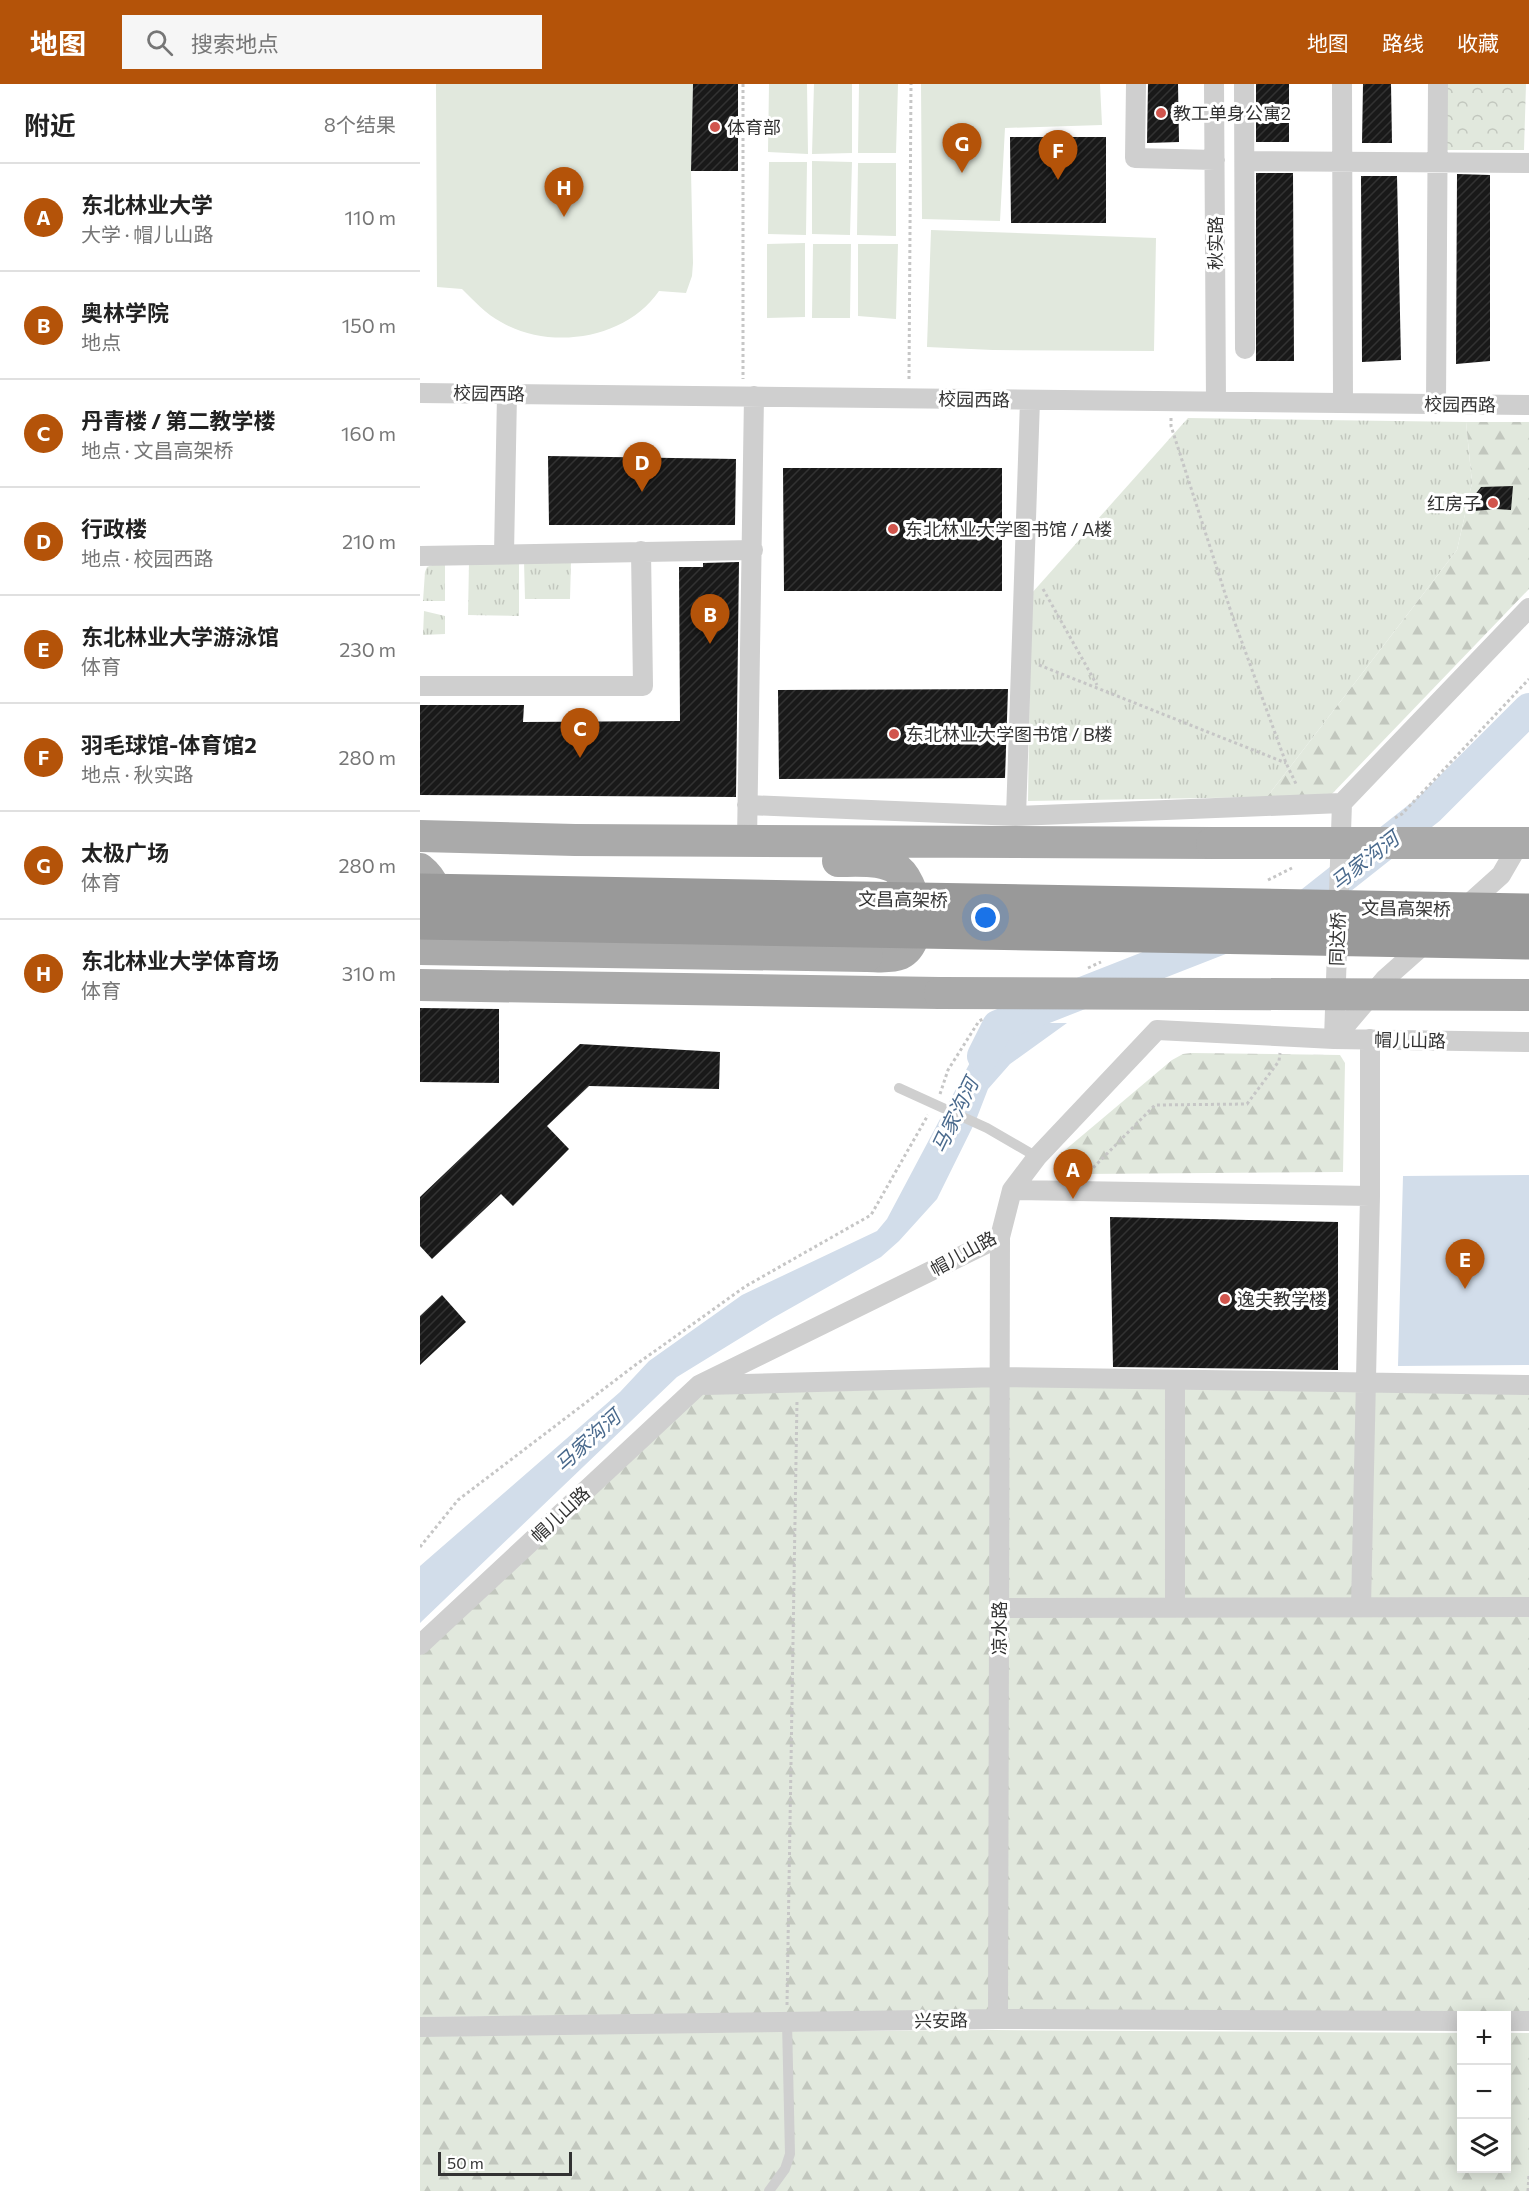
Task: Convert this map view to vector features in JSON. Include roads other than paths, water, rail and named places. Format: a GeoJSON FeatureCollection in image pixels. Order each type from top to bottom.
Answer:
{"type":"FeatureCollection","features":[{"type":"Feature","properties":{"kind":"highway","name":"文昌高架桥"},"geometry":{"type":"LineString","coordinates":[[420,890],[1529,910]]}},
{"type":"Feature","properties":{"kind":"highway","name":"文昌高架桥"},"geometry":{"type":"LineString","coordinates":[[420,923],[1529,943]]}},
{"type":"Feature","properties":{"kind":"main road"},"geometry":{"type":"LineString","coordinates":[[420,836],[575,840],[1529,843]]}},
{"type":"Feature","properties":{"kind":"main road"},"geometry":{"type":"LineString","coordinates":[[420,949],[886,956],[900,954],[910,944],[914,934],[913,896],[903,875],[894,867],[854,861],[668,860],[575,840]]}},
{"type":"Feature","properties":{"kind":"main road"},"geometry":{"type":"LineString","coordinates":[[420,869],[431,880],[436,892],[440,927],[430,955],[420,964]]}},
{"type":"Feature","properties":{"kind":"main road"},"geometry":{"type":"LineString","coordinates":[[420,986],[940,993],[1529,995]]}},
{"type":"Feature","properties":{"kind":"street"},"geometry":{"type":"LineString","coordinates":[[1137,84],[1135,158],[1215,160]]}},
{"type":"Feature","properties":{"kind":"street","name":"秋实路"},"geometry":{"type":"LineString","coordinates":[[1214,84],[1216,401]]}},
{"type":"Feature","properties":{"kind":"street"},"geometry":{"type":"LineString","coordinates":[[1244,84],[1245,349]]}},
{"type":"Feature","properties":{"kind":"street"},"geometry":{"type":"LineString","coordinates":[[1342,84],[1343,403]]}},
{"type":"Feature","properties":{"kind":"street"},"geometry":{"type":"LineString","coordinates":[[1436,404],[1438,84]]}},
{"type":"Feature","properties":{"kind":"street"},"geometry":{"type":"LineString","coordinates":[[1245,161],[1529,163]]}},
{"type":"Feature","properties":{"kind":"street","name":"校园西路"},"geometry":{"type":"LineString","coordinates":[[420,393],[1529,405]]}},
{"type":"Feature","properties":{"kind":"street"},"geometry":{"type":"LineString","coordinates":[[504,554],[507,394]]}},
{"type":"Feature","properties":{"kind":"street"},"geometry":{"type":"LineString","coordinates":[[747,841],[753,550],[748,396]]}},
{"type":"Feature","properties":{"kind":"street"},"geometry":{"type":"LineString","coordinates":[[1016,816],[1030,399]]}},
{"type":"Feature","properties":{"kind":"street"},"geometry":{"type":"LineString","coordinates":[[420,556],[753,550]]}},
{"type":"Feature","properties":{"kind":"street"},"geometry":{"type":"LineString","coordinates":[[420,686],[644,687],[641,551]]}},
{"type":"Feature","properties":{"kind":"street"},"geometry":{"type":"LineString","coordinates":[[747,805],[1016,816],[1342,803],[1529,608]]}},
{"type":"Feature","properties":{"kind":"street","name":"同达桥"},"geometry":{"type":"LineString","coordinates":[[1334,1039],[1342,803]]}},
{"type":"Feature","properties":{"kind":"street"},"geometry":{"type":"LineString","coordinates":[[1334,1039],[1385,979],[1502,875],[1529,827]]}},
{"type":"Feature","properties":{"kind":"street","name":"帽儿山路"},"geometry":{"type":"LineString","coordinates":[[420,1645],[699,1385],[1000,1237],[1012,1190],[1037,1157],[1157,1030],[1334,1039],[1529,1041]]}},
{"type":"Feature","properties":{"kind":"street"},"geometry":{"type":"LineString","coordinates":[[1361,1607],[1370,1196],[1370,1039]]}},
{"type":"Feature","properties":{"kind":"street"},"geometry":{"type":"LineString","coordinates":[[1012,1190],[1370,1196]]}},
{"type":"Feature","properties":{"kind":"street","name":"凉水路"},"geometry":{"type":"LineString","coordinates":[[998,2019],[1000,1237]]}},
{"type":"Feature","properties":{"kind":"street"},"geometry":{"type":"LineString","coordinates":[[699,1385],[1000,1377],[1529,1385]]}},
{"type":"Feature","properties":{"kind":"street"},"geometry":{"type":"LineString","coordinates":[[1175,1380],[1175,1607]]}},
{"type":"Feature","properties":{"kind":"street"},"geometry":{"type":"LineString","coordinates":[[999,1608],[1529,1607]]}},
{"type":"Feature","properties":{"kind":"street","name":"兴安路"},"geometry":{"type":"LineString","coordinates":[[420,2026],[998,2019],[1457,2021]]}},
{"type":"Feature","properties":{"kind":"street"},"geometry":{"type":"LineString","coordinates":[[1511,2021],[1529,2021]]}},
{"type":"Feature","properties":{"kind":"lane"},"geometry":{"type":"LineString","coordinates":[[899,1088],[987,1128],[1037,1157]]}},
{"type":"Feature","properties":{"kind":"lane"},"geometry":{"type":"LineString","coordinates":[[769,2191],[785,2169],[790,2154],[787,2022]]}},
{"type":"Feature","properties":{"kind":"water"},"geometry":{"type":"Polygon","coordinates":[[[991,1023],[1067,1023],[1010,1064],[988,1089],[976,1120],[937,1199],[899,1241],[881,1257],[773,1318],[677,1377],[420,1623],[420,1566],[620,1392],[649,1361],[742,1295],[877,1231],[887,1219],[991,1023]]]}},
{"type":"Feature","properties":{"kind":"water"},"geometry":{"type":"Polygon","coordinates":[[[1529,1175],[1529,1365],[1398,1366],[1403,1176],[1529,1175]]]}},
{"type":"Feature","properties":{"kind":"waterway","name":"马家沟河"},"geometry":{"type":"LineString","coordinates":[[1291,912],[1305,907],[1429,809],[1529,709]]}},
{"type":"Feature","properties":{"kind":"waterway","name":"马家沟河"},"geometry":{"type":"LineString","coordinates":[[983,1056],[998,1026],[1225,937]]}},
{"type":"Feature","properties":{"kind":"place","name":"教工单身公寓2"},"geometry":{"type":"Point","coordinates":[1161,113]}},
{"type":"Feature","properties":{"kind":"place","name":"体育部"},"geometry":{"type":"Point","coordinates":[715,127]}},
{"type":"Feature","properties":{"kind":"place","name":"太极广场"},"geometry":{"type":"Point","coordinates":[962,173]}},
{"type":"Feature","properties":{"kind":"place","name":"羽毛球馆-体育馆2"},"geometry":{"type":"Point","coordinates":[1058,180]}},
{"type":"Feature","properties":{"kind":"place","name":"东北林业大学体育场"},"geometry":{"type":"Point","coordinates":[564,217]}},
{"type":"Feature","properties":{"kind":"place","name":"行政楼"},"geometry":{"type":"Point","coordinates":[642,492]}},
{"type":"Feature","properties":{"kind":"place","name":"红房子"},"geometry":{"type":"Point","coordinates":[1493,503]}},
{"type":"Feature","properties":{"kind":"place","name":"东北林业大学图书馆 / A楼"},"geometry":{"type":"Point","coordinates":[893,529]}},
{"type":"Feature","properties":{"kind":"place","name":"奥林学院"},"geometry":{"type":"Point","coordinates":[710,644]}},
{"type":"Feature","properties":{"kind":"place","name":"东北林业大学图书馆 / B楼"},"geometry":{"type":"Point","coordinates":[894,734]}},
{"type":"Feature","properties":{"kind":"place","name":"丹青楼 / 第二教学楼"},"geometry":{"type":"Point","coordinates":[580,758]}},
{"type":"Feature","properties":{"kind":"place","name":"东北林业大学"},"geometry":{"type":"Point","coordinates":[1073,1199]}},
{"type":"Feature","properties":{"kind":"place","name":"东北林业大学游泳馆"},"geometry":{"type":"Point","coordinates":[1465,1289]}},
{"type":"Feature","properties":{"kind":"place","name":"逸夫教学楼"},"geometry":{"type":"Point","coordinates":[1225,1299]}}]}
